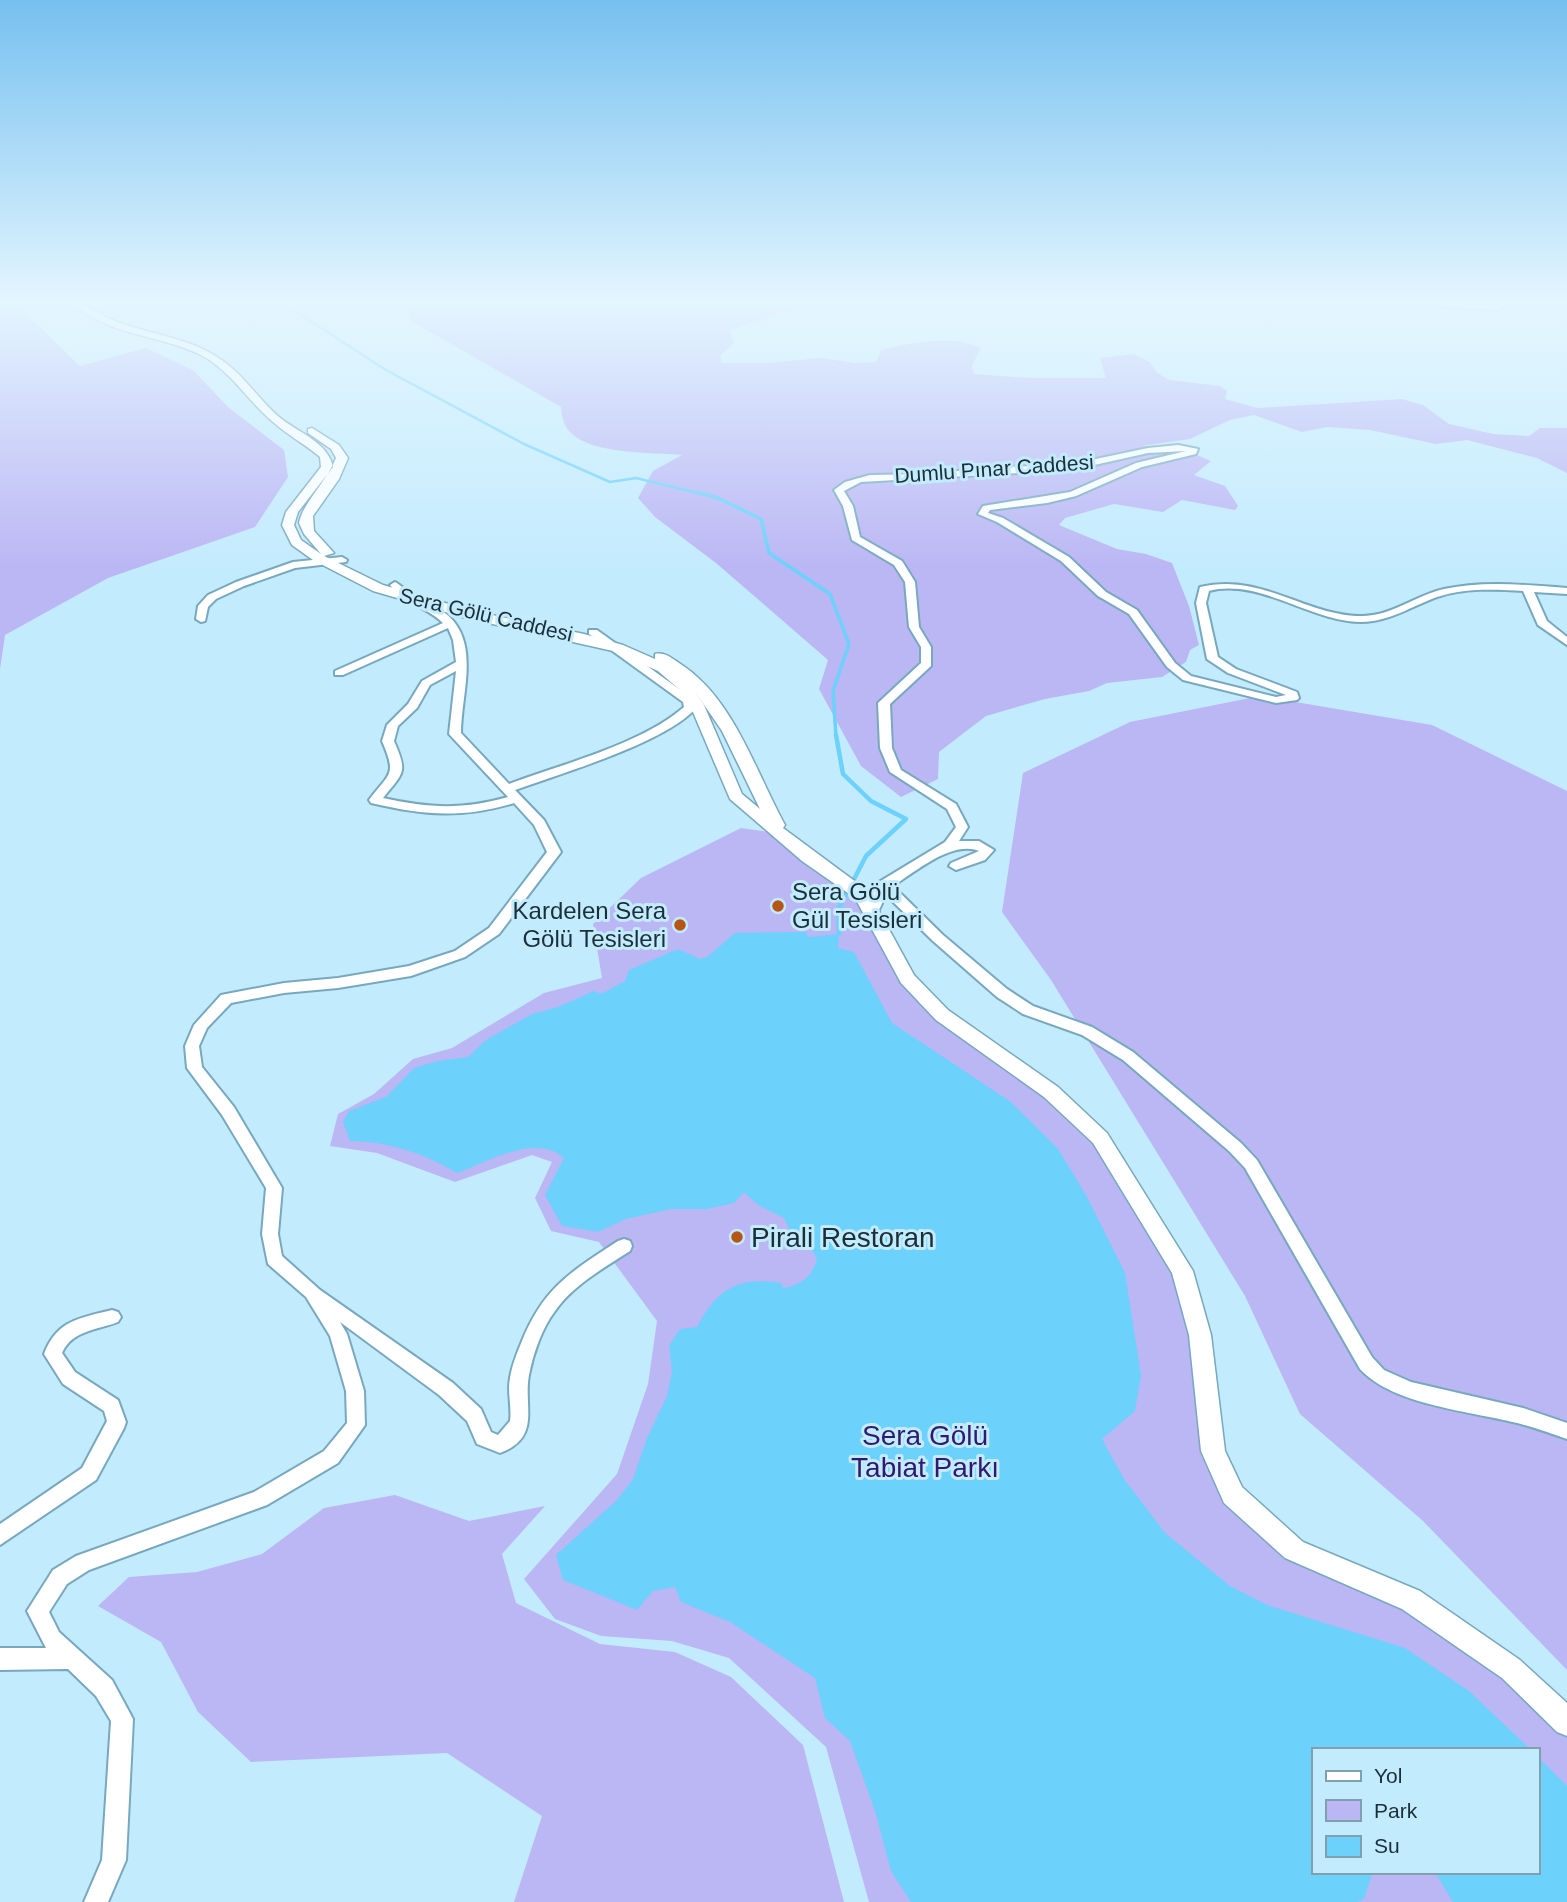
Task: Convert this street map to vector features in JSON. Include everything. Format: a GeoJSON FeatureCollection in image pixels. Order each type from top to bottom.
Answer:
{"type":"FeatureCollection","features":[{"type":"Feature","properties":{"kind":"main road","name":"Sera Gölü Caddesi"},"geometry":{"type":"LineString","coordinates":[[248,391],[270,415],[325,456],[327,467],[292,512],[288,525],[296,542],[325,561],[378,588],[593,632],[638,645],[682,668],[709,695],[730,728],[758,792],[783,834]]}},
{"type":"Feature","properties":{"kind":"main road","name":"Sera Gölü Caddesi"},"geometry":{"type":"LineString","coordinates":[[263,391],[280,410],[335,447],[342,458],[334,478],[314,499],[304,515],[304,527],[313,541],[331,555],[398,590],[471,615],[579,637],[618,648],[663,668],[685,687],[697,705],[735,796],[867,903],[907,979],[942,1015],[1051,1092],[1100,1138],[1182,1271],[1200,1335],[1213,1451],[1233,1495],[1294,1550],[1411,1600],[1511,1668],[1567,1722]]}},
{"type":"Feature","properties":{"kind":"street","name":"Dumlu Pınar Caddesi"},"geometry":{"type":"LineString","coordinates":[[950,845],[962,827],[953,807],[896,772],[886,748],[884,703],[927,664],[926,647],[914,627],[910,582],[898,563],[855,538],[848,506],[839,490],[847,483],[885,476],[927,477],[1072,467],[1141,451],[1181,447],[1194,449],[1193,452],[1139,465],[1073,494],[986,508],[983,514],[1000,520],[1065,559],[1102,594],[1133,612],[1171,666],[1186,678],[1276,700],[1293,698],[1291,692],[1232,671],[1213,659],[1201,603],[1204,589],[1215,584],[1246,587],[1315,611],[1362,618],[1383,618],[1441,593],[1474,587],[1567,591]]}},
{"type":"Feature","properties":{"kind":"street"},"geometry":{"type":"LineString","coordinates":[[201,619],[203,607],[212,597],[240,584],[293,565],[342,560]]}},
{"type":"Feature","properties":{"kind":"street"},"geometry":{"type":"LineString","coordinates":[[1527,588],[1542,623],[1567,642]]}},
{"type":"Feature","properties":{"kind":"street"},"geometry":{"type":"LineString","coordinates":[[398,590],[441,614],[454,629],[462,663],[461,688],[453,716],[455,734],[540,823],[554,852],[494,931],[460,954],[411,971],[338,984],[284,988],[226,999],[201,1025],[192,1046],[195,1068],[228,1111],[274,1188],[270,1234],[274,1259],[312,1292],[446,1388],[474,1415],[484,1438],[500,1444],[514,1435],[522,1419],[518,1378],[543,1314],[575,1279],[624,1246]]}},
{"type":"Feature","properties":{"kind":"street"},"geometry":{"type":"LineString","coordinates":[[339,673],[449,624]]}},
{"type":"Feature","properties":{"kind":"street"},"geometry":{"type":"LineString","coordinates":[[462,663],[426,683],[413,706],[393,726],[388,741],[397,762],[397,773],[375,800],[453,813],[484,808],[511,793],[684,716],[690,708],[689,701],[593,632]]}},
{"type":"Feature","properties":{"kind":"street"},"geometry":{"type":"LineString","coordinates":[[867,903],[884,884],[950,845],[974,844],[988,850],[956,866]]}},
{"type":"Feature","properties":{"kind":"street"},"geometry":{"type":"LineString","coordinates":[[884,884],[938,938],[1002,993],[1028,1010],[1087,1031],[1128,1056],[1235,1147],[1251,1164],[1366,1363],[1378,1376],[1408,1390],[1523,1416],[1567,1431]]}},
{"type":"Feature","properties":{"kind":"street"},"geometry":{"type":"LineString","coordinates":[[96,1902],[114,1860],[122,1719],[104,1688],[52,1639],[37,1611],[60,1577],[83,1563],[260,1500],[331,1457],[356,1425],[355,1391],[338,1334],[312,1292]]}},
{"type":"Feature","properties":{"kind":"street"},"geometry":{"type":"LineString","coordinates":[[0,1536],[89,1474],[106,1446],[117,1422],[111,1406],[69,1378],[53,1354],[63,1334],[74,1328],[113,1317]]}},
{"type":"Feature","properties":{"kind":"street"},"geometry":{"type":"LineString","coordinates":[[0,1659],[72,1658]]}},
{"type":"Feature","properties":{"kind":"green space"},"geometry":{"type":"Polygon","coordinates":[[[0,391],[213,391],[228,407],[284,450],[288,477],[255,527],[108,578],[5,635],[0,669],[0,391]]]}},
{"type":"Feature","properties":{"kind":"green space"},"geometry":{"type":"Polygon","coordinates":[[[533,391],[1227,391],[1225,399],[1257,408],[1402,399],[1423,405],[1449,424],[1493,434],[1529,436],[1540,428],[1567,428],[1567,473],[1537,458],[1467,440],[1436,444],[1370,430],[1327,427],[1302,432],[1254,415],[1230,420],[1190,439],[1142,446],[1183,449],[1211,461],[1194,475],[1225,486],[1238,506],[1235,510],[1182,500],[1163,512],[1114,504],[1065,518],[1059,525],[1117,549],[1146,554],[1172,563],[1189,606],[1199,645],[1190,650],[1186,662],[1162,677],[1107,683],[1089,691],[1045,699],[986,716],[939,752],[938,779],[901,797],[861,766],[819,689],[828,660],[716,563],[655,517],[638,498],[653,471],[682,455],[623,451],[593,445],[570,432],[562,417],[561,407],[533,391]]]}},
{"type":"Feature","properties":{"kind":"green space"},"geometry":{"type":"Polygon","coordinates":[[[1260,696],[1432,725],[1567,791],[1567,1670],[1423,1521],[1300,1414],[1245,1296],[1051,980],[1002,912],[1023,773],[1130,722],[1260,696]]]}},
{"type":"Feature","properties":{"kind":"green space","name":"Sera Gölü Tabiat Parkı"},"geometry":{"type":"Polygon","coordinates":[[[741,828],[783,834],[862,895],[907,979],[1100,1138],[1182,1271],[1233,1495],[1294,1550],[1411,1600],[1567,1722],[1567,1902],[869,1902],[826,1747],[729,1658],[672,1641],[601,1636],[555,1619],[524,1579],[617,1474],[648,1384],[657,1321],[599,1242],[551,1231],[535,1198],[552,1162],[532,1155],[455,1182],[377,1153],[330,1146],[338,1114],[374,1094],[413,1059],[452,1048],[544,993],[602,978],[593,924],[641,878],[741,828]]]}},
{"type":"Feature","properties":{"kind":"green space"},"geometry":{"type":"Polygon","coordinates":[[[395,1495],[469,1521],[545,1506],[502,1554],[516,1603],[600,1644],[675,1652],[731,1677],[803,1745],[844,1902],[514,1902],[542,1816],[447,1753],[251,1762],[198,1712],[161,1642],[98,1606],[129,1577],[197,1572],[262,1554],[324,1508],[395,1495]]]}},
{"type":"Feature","properties":{"kind":"water","name":"Sera Gölü Tabiat Parkı"},"geometry":{"type":"Polygon","coordinates":[[[806,932],[808,937],[839,934],[838,948],[854,952],[892,1023],[1011,1102],[1058,1149],[1086,1195],[1125,1273],[1141,1375],[1135,1411],[1102,1439],[1124,1479],[1165,1533],[1230,1586],[1267,1605],[1405,1648],[1469,1691],[1529,1748],[1312,1748],[1312,1874],[1372,1874],[1364,1899],[1358,1902],[911,1902],[891,1871],[875,1811],[850,1741],[825,1718],[815,1678],[730,1622],[681,1602],[675,1587],[653,1591],[637,1610],[563,1580],[556,1555],[617,1500],[633,1479],[647,1438],[667,1396],[672,1371],[669,1346],[680,1329],[697,1327],[713,1303],[730,1288],[766,1281],[781,1283],[783,1288],[795,1285],[809,1275],[817,1259],[812,1250],[796,1243],[784,1218],[758,1205],[744,1192],[734,1203],[707,1209],[671,1209],[626,1219],[598,1232],[562,1226],[545,1195],[564,1158],[552,1151],[539,1148],[511,1152],[457,1173],[406,1150],[350,1141],[343,1122],[349,1111],[386,1097],[414,1068],[468,1057],[486,1040],[532,1014],[558,1007],[594,991],[601,994],[625,981],[629,970],[678,949],[700,959],[707,957],[735,933],[806,932]]]}},
{"type":"Feature","properties":{"kind":"water"},"geometry":{"type":"Polygon","coordinates":[[[1539,1758],[1567,1786],[1567,1902],[1453,1902],[1436,1874],[1539,1874],[1539,1758]]]}},
{"type":"Feature","properties":{"kind":"waterway"},"geometry":{"type":"LineString","coordinates":[[425,391],[524,444],[610,482],[636,478],[706,495]]}},
{"type":"Feature","properties":{"kind":"waterway"},"geometry":{"type":"LineString","coordinates":[[699,493],[718,498],[761,519],[769,553],[830,594],[849,644],[833,691],[836,737]]}},
{"type":"Feature","properties":{"kind":"waterway"},"geometry":{"type":"LineString","coordinates":[[836,735],[843,774],[871,801],[906,819],[866,856],[838,910],[839,934]]}},
{"type":"Feature","properties":{"kind":"place","name":"Sera Gölü Gül Tesisleri"},"geometry":{"type":"Point","coordinates":[778,906]}},
{"type":"Feature","properties":{"kind":"place","name":"Kardelen Sera Gölü Tesisleri"},"geometry":{"type":"Point","coordinates":[680,925]}},
{"type":"Feature","properties":{"kind":"place","name":"Pirali Restoran"},"geometry":{"type":"Point","coordinates":[737,1237]}}]}
